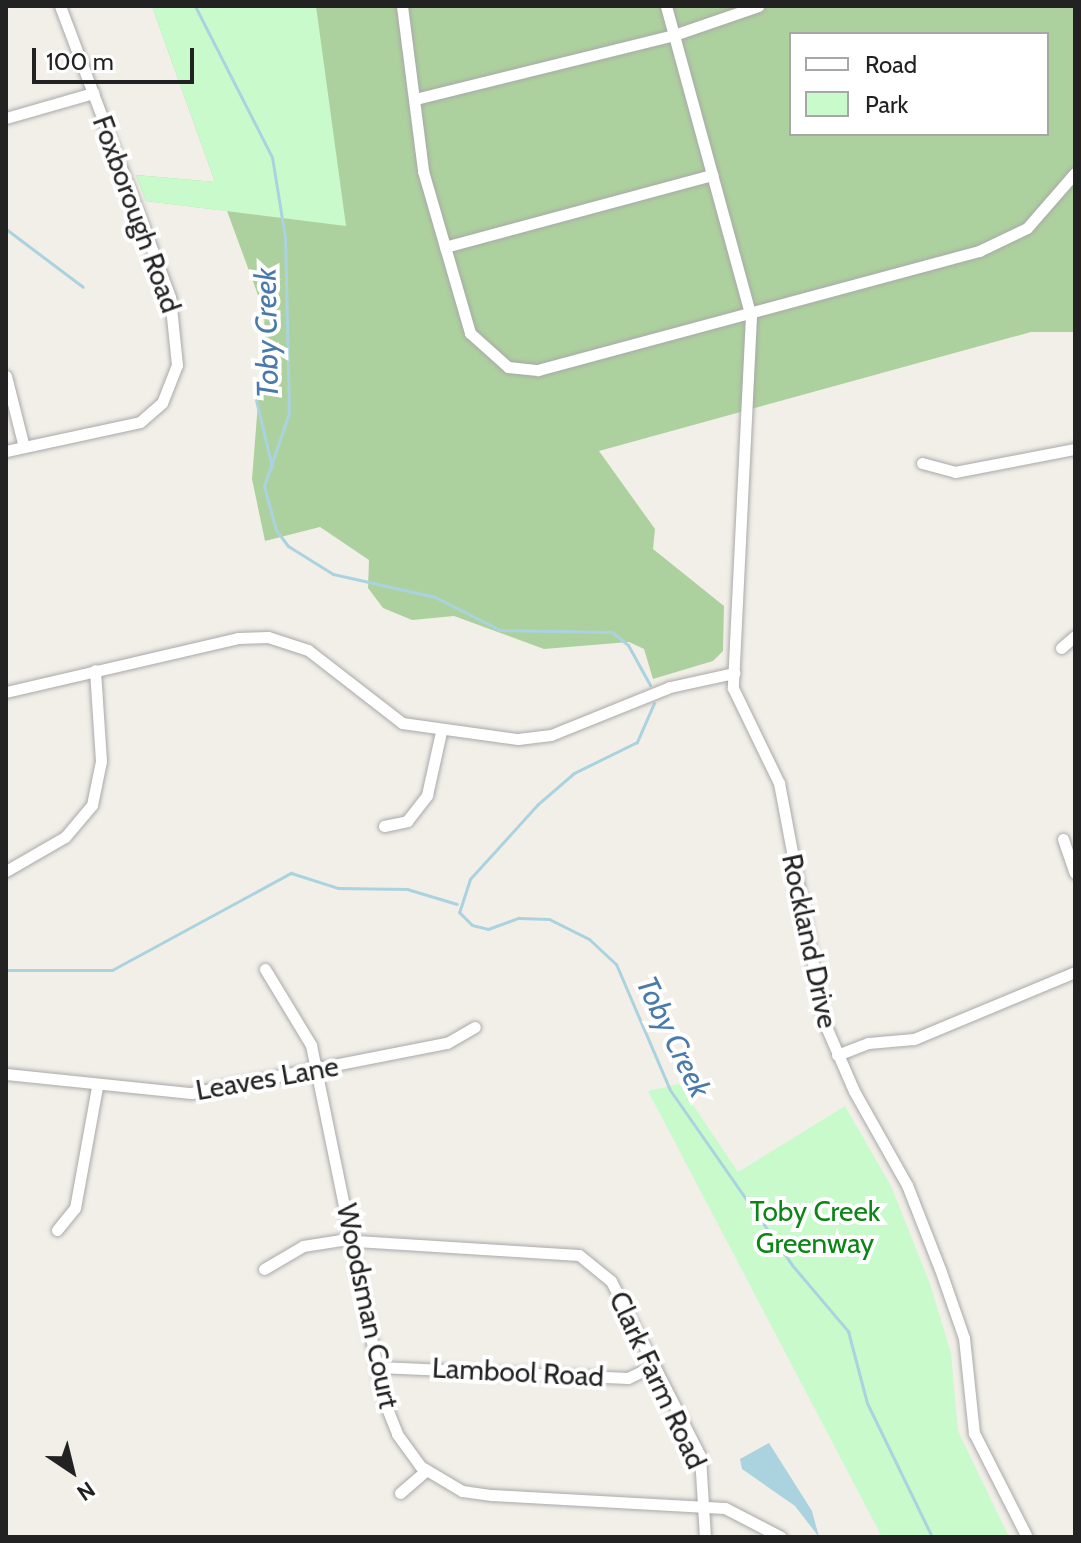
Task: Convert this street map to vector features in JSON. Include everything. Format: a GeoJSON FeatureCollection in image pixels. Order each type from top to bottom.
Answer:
{"type":"FeatureCollection","features":[{"type":"Feature","properties":{"kind":"street","name":"Foxborough Road"},"geometry":{"type":"LineString","coordinates":[[6,451],[140,422],[162,403],[177,365],[170,297],[60,6]]}},
{"type":"Feature","properties":{"kind":"street"},"geometry":{"type":"LineString","coordinates":[[402,6],[423,171],[470,333],[508,367],[538,370],[751,316],[979,251],[1027,228],[1075,173]]}},
{"type":"Feature","properties":{"kind":"street","name":"Rockland Drive"},"geometry":{"type":"LineString","coordinates":[[666,6],[751,316],[734,673],[739,711],[779,783],[813,979],[837,1055],[907,1185],[964,1338],[974,1433],[1027,1537]]}},
{"type":"Feature","properties":{"kind":"street"},"geometry":{"type":"LineString","coordinates":[[415,99],[674,35],[758,6]]}},
{"type":"Feature","properties":{"kind":"street"},"geometry":{"type":"LineString","coordinates":[[6,118],[93,93]]}},
{"type":"Feature","properties":{"kind":"street"},"geometry":{"type":"LineString","coordinates":[[445,247],[712,175]]}},
{"type":"Feature","properties":{"kind":"street"},"geometry":{"type":"LineString","coordinates":[[6,376],[24,447]]}},
{"type":"Feature","properties":{"kind":"street"},"geometry":{"type":"LineString","coordinates":[[922,463],[955,472],[1075,449]]}},
{"type":"Feature","properties":{"kind":"street"},"geometry":{"type":"LineString","coordinates":[[1061,648],[1075,636]]}},
{"type":"Feature","properties":{"kind":"street"},"geometry":{"type":"LineString","coordinates":[[6,692],[95,670],[268,637],[308,650],[402,723],[441,732],[518,739],[551,735],[670,687],[734,673]]}},
{"type":"Feature","properties":{"kind":"street"},"geometry":{"type":"LineString","coordinates":[[6,871],[65,837],[92,805],[101,761],[95,670]]}},
{"type":"Feature","properties":{"kind":"street"},"geometry":{"type":"LineString","coordinates":[[384,826],[407,821],[427,795],[441,732]]}},
{"type":"Feature","properties":{"kind":"street"},"geometry":{"type":"LineString","coordinates":[[1063,839],[1075,873]]}},
{"type":"Feature","properties":{"kind":"street","name":"Woodsman Court"},"geometry":{"type":"LineString","coordinates":[[265,969],[305,1031],[318,1069],[378,1367],[397,1434],[426,1470],[462,1491],[492,1495],[706,1506],[743,1512],[781,1537]]}},
{"type":"Feature","properties":{"kind":"street"},"geometry":{"type":"LineString","coordinates":[[837,1055],[868,1043],[914,1039],[1075,972]]}},
{"type":"Feature","properties":{"kind":"street","name":"Leaves Lane"},"geometry":{"type":"LineString","coordinates":[[6,1074],[97,1087],[191,1093],[456,1041],[475,1027]]}},
{"type":"Feature","properties":{"kind":"street"},"geometry":{"type":"LineString","coordinates":[[57,1230],[75,1208],[97,1087]]}},
{"type":"Feature","properties":{"kind":"street","name":"Clark Farm Road"},"geometry":{"type":"LineString","coordinates":[[264,1269],[303,1246],[354,1241],[579,1255],[611,1281],[700,1456],[706,1506],[705,1537]]}},
{"type":"Feature","properties":{"kind":"street","name":"Lambool Road"},"geometry":{"type":"LineString","coordinates":[[378,1367],[628,1378],[655,1365]]}},
{"type":"Feature","properties":{"kind":"street"},"geometry":{"type":"LineString","coordinates":[[400,1493],[426,1470]]}},
{"type":"Feature","properties":{"kind":"green space"},"geometry":{"type":"Polygon","coordinates":[[[152,6],[1075,6],[1075,332],[1031,332],[599,451],[655,529],[653,549],[724,606],[723,651],[713,661],[653,679],[644,649],[629,642],[544,649],[454,616],[412,620],[383,608],[368,588],[369,560],[320,527],[265,541],[252,479],[265,314],[227,211],[146,201],[136,175],[215,182],[152,6]]]}},
{"type":"Feature","properties":{"kind":"green space"},"geometry":{"type":"Polygon","coordinates":[[[152,6],[316,6],[346,226],[146,201],[136,175],[215,182],[152,6]]]}},
{"type":"Feature","properties":{"kind":"green space","name":"Toby Creek Greenway"},"geometry":{"type":"Polygon","coordinates":[[[679,1084],[738,1172],[845,1106],[891,1186],[930,1284],[951,1353],[958,1431],[1009,1537],[882,1537],[648,1091],[679,1084]]]}},
{"type":"Feature","properties":{"kind":"water"},"geometry":{"type":"Polygon","coordinates":[[[769,1443],[812,1511],[819,1537],[795,1506],[742,1469],[740,1459],[769,1443]]]}},
{"type":"Feature","properties":{"kind":"waterway","name":"Toby Creek"},"geometry":{"type":"LineString","coordinates":[[195,6],[272,157],[285,237],[289,413],[264,486],[276,530],[288,546],[333,574],[435,597],[500,630],[612,632],[628,645],[650,685]]}},
{"type":"Feature","properties":{"kind":"waterway"},"geometry":{"type":"LineString","coordinates":[[6,229],[83,287]]}},
{"type":"Feature","properties":{"kind":"waterway"},"geometry":{"type":"LineString","coordinates":[[256,400],[272,467]]}},
{"type":"Feature","properties":{"kind":"waterway","name":"Toby Creek"},"geometry":{"type":"LineString","coordinates":[[654,703],[637,742],[574,773],[538,804],[470,879],[459,912],[472,925],[488,929],[519,918],[549,919],[589,939],[616,964],[670,1090],[792,1265],[848,1331],[867,1403],[932,1537]]}},
{"type":"Feature","properties":{"kind":"waterway"},"geometry":{"type":"LineString","coordinates":[[6,970],[112,970],[291,873],[338,888],[407,889],[457,904]]}}]}
